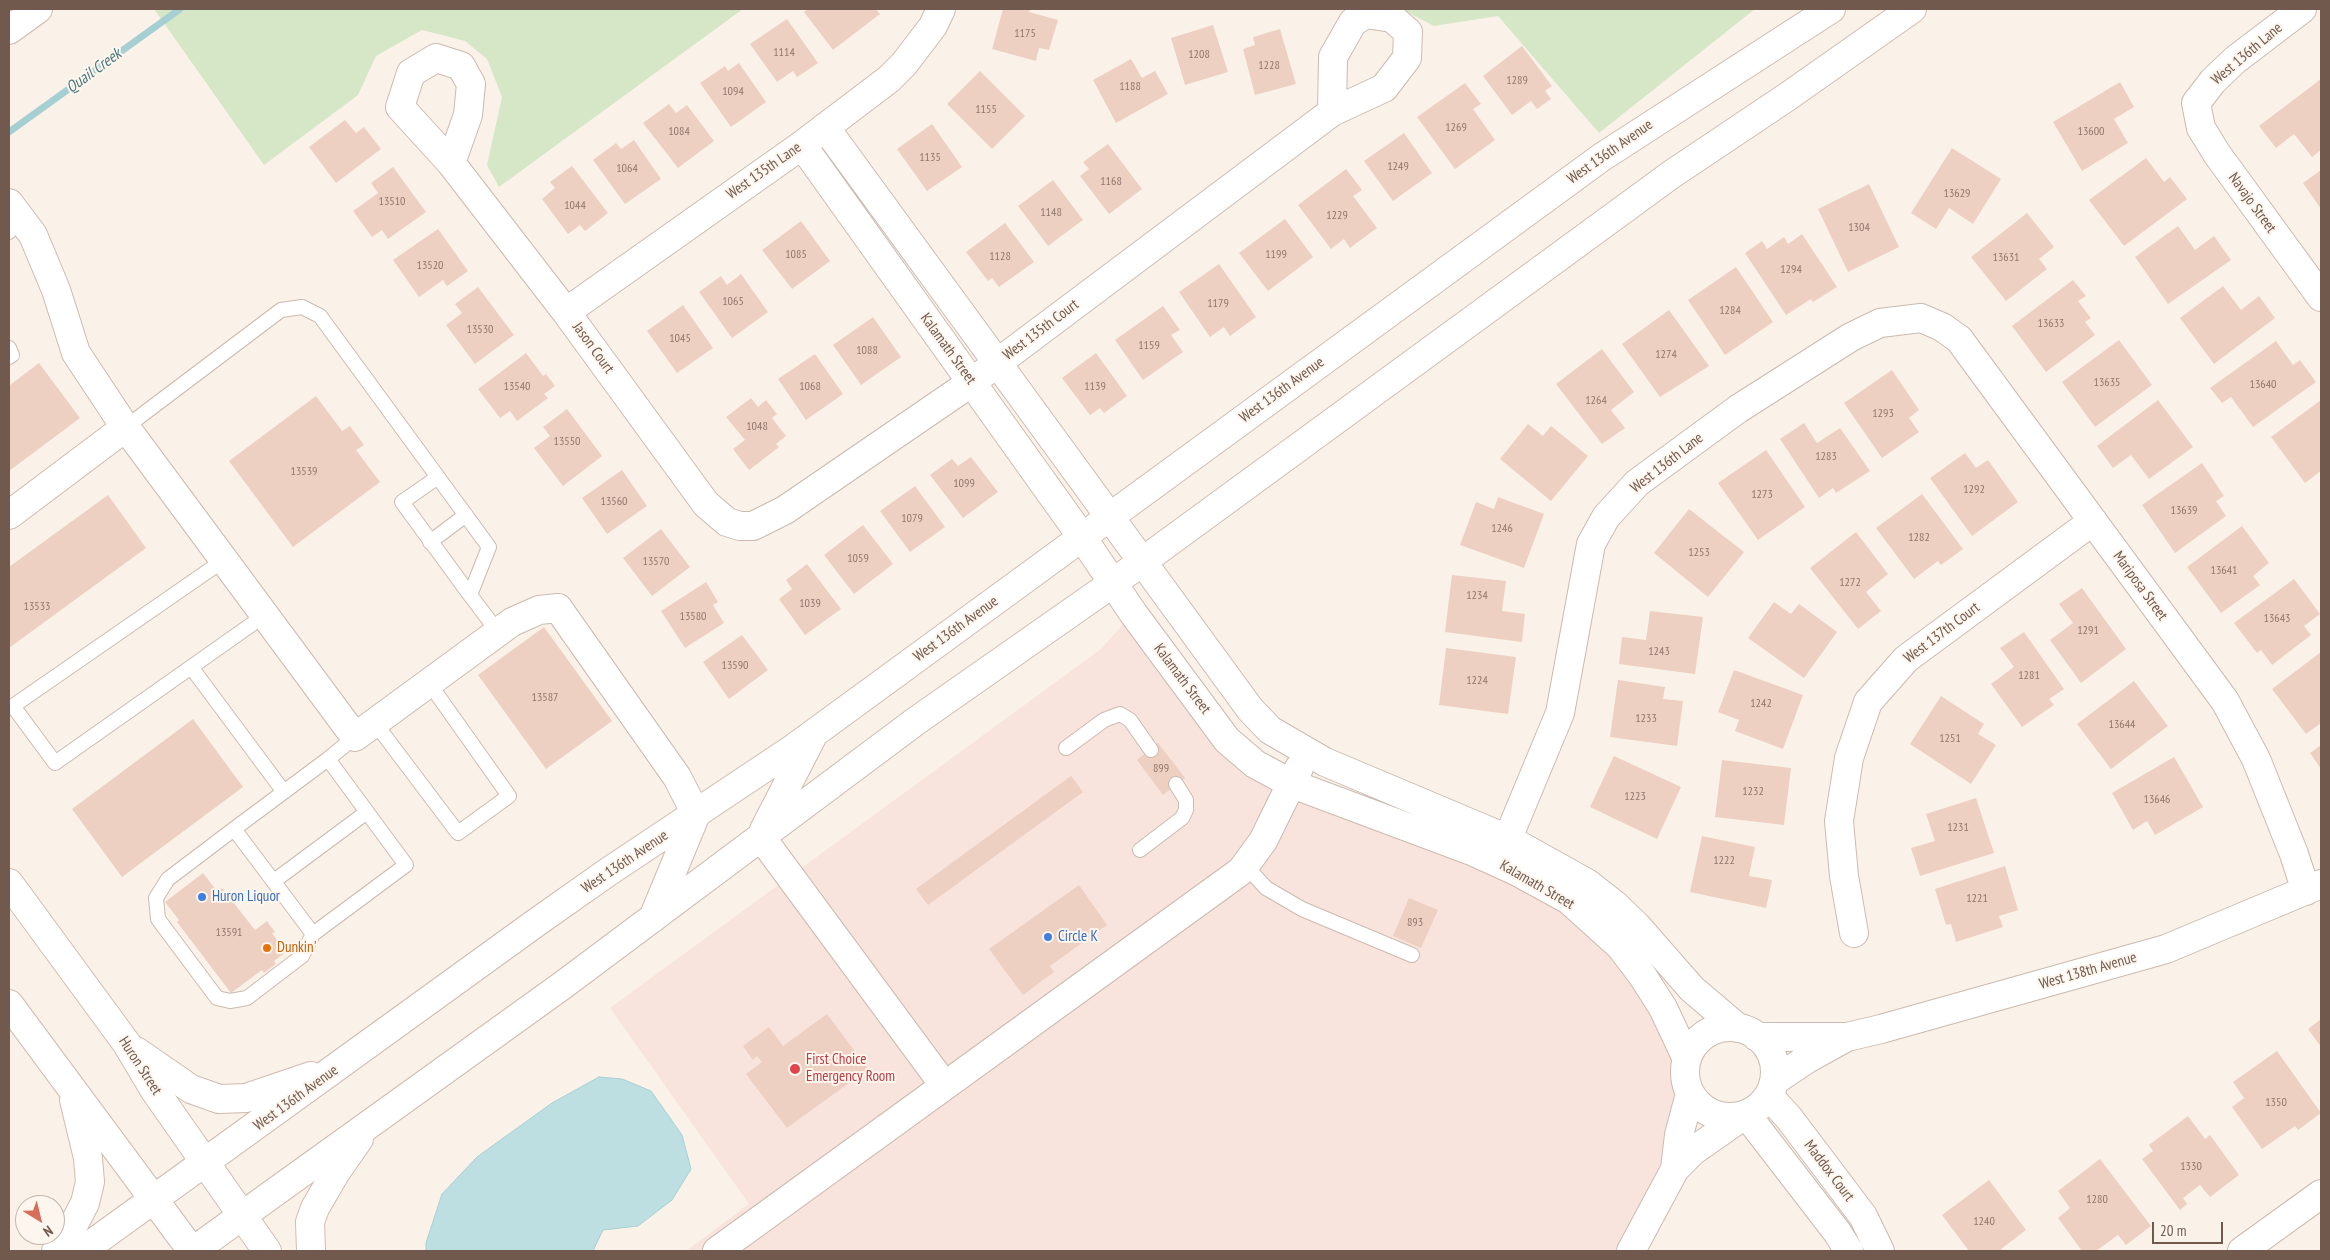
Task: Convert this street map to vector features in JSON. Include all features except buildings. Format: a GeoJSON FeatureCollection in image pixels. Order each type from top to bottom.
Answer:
{"type":"FeatureCollection","features":[{"type":"Feature","properties":{"kind":"street"},"geometry":{"type":"LineString","coordinates":[[9,30],[37,9]]}},
{"type":"Feature","properties":{"kind":"street","name":"West 135th Lane"},"geometry":{"type":"LineString","coordinates":[[566,312],[802,145],[888,79],[904,64],[933,26],[941,9]]}},
{"type":"Feature","properties":{"kind":"street","name":"West 136th Avenue"},"geometry":{"type":"LineString","coordinates":[[82,1251],[537,922],[814,734],[1602,157],[1831,9]]}},
{"type":"Feature","properties":{"kind":"street"},"geometry":{"type":"LineString","coordinates":[[9,1004],[192,1251],[652,920],[916,722],[1113,583],[1680,169],[1912,9]]}},
{"type":"Feature","properties":{"kind":"street","name":"West 136th Lane"},"geometry":{"type":"LineString","coordinates":[[2196,103],[2213,81],[2235,60],[2302,9]]}},
{"type":"Feature","properties":{"kind":"street","name":"Navajo Street"},"geometry":{"type":"LineString","coordinates":[[2196,103],[2201,128],[2216,154],[2321,296]]}},
{"type":"Feature","properties":{"kind":"street","name":"West 135th Court"},"geometry":{"type":"LineString","coordinates":[[740,526],[753,526],[785,510],[972,382],[1332,112]]}},
{"type":"Feature","properties":{"kind":"street","name":"Kalamath Street"},"geometry":{"type":"LineString","coordinates":[[825,127],[1250,709],[1270,730],[1306,752],[1503,851],[1569,900],[1620,946],[1642,974],[1663,1008],[1687,1059]]}},
{"type":"Feature","properties":{"kind":"street","name":"Kalamath Street"},"geometry":{"type":"LineString","coordinates":[[802,145],[1113,583],[1227,740],[1255,764],[1292,784],[1503,851],[1587,883],[1636,924],[1692,989],[1747,1032]]}},
{"type":"Feature","properties":{"kind":"street","name":"Jason Court"},"geometry":{"type":"LineString","coordinates":[[451,163],[566,312],[706,504],[727,522],[740,526]]}},
{"type":"Feature","properties":{"kind":"street"},"geometry":{"type":"LineString","coordinates":[[13,218],[33,235],[52,281],[76,352],[126,428],[265,615],[365,730],[512,622],[539,610],[558,608],[677,777],[696,814],[652,920]]}},
{"type":"Feature","properties":{"kind":"street","name":"West 136th Lane"},"geometry":{"type":"LineString","coordinates":[[1503,851],[1560,713],[1591,544],[1606,517],[1636,483],[1738,409],[1786,378],[1851,338],[1880,323],[1920,318]]}},
{"type":"Feature","properties":{"kind":"street","name":"Mariposa Street"},"geometry":{"type":"LineString","coordinates":[[1920,318],[1942,327],[1959,339],[2225,701],[2256,759],[2294,854],[2314,888]]}},
{"type":"Feature","properties":{"kind":"street"},"geometry":{"type":"LineString","coordinates":[[9,515],[126,428]]}},
{"type":"Feature","properties":{"kind":"street","name":"West 137th Court"},"geometry":{"type":"LineString","coordinates":[[1854,933],[1844,876],[1840,821],[1849,758],[1868,702],[1906,659],[2093,521]]}},
{"type":"Feature","properties":{"kind":"street"},"geometry":{"type":"LineString","coordinates":[[761,837],[814,734]]}},
{"type":"Feature","properties":{"kind":"street"},"geometry":{"type":"LineString","coordinates":[[717,1251],[1240,871],[1262,841],[1292,784],[1306,752]]}},
{"type":"Feature","properties":{"kind":"street"},"geometry":{"type":"LineString","coordinates":[[761,837],[944,1085]]}},
{"type":"Feature","properties":{"kind":"street","name":"Huron Street"},"geometry":{"type":"LineString","coordinates":[[9,883],[127,1044],[155,1091],[267,1251]]}},
{"type":"Feature","properties":{"kind":"street","name":"West 138th Avenue"},"geometry":{"type":"LineString","coordinates":[[1772,1088],[1807,1059],[1847,1037],[2166,949],[2314,888]]}},
{"type":"Feature","properties":{"kind":"street"},"geometry":{"type":"LineString","coordinates":[[1631,1251],[1674,1169],[1693,1151],[1744,1115],[1759,1107],[1772,1088],[1775,1068],[1772,1056],[1766,1046],[1747,1032],[1725,1028],[1712,1031],[1701,1038],[1692,1048],[1687,1059],[1685,1074],[1690,1094],[1697,1104],[1718,1116],[1744,1115]]}},
{"type":"Feature","properties":{"kind":"street","name":"West 138th Avenue"},"geometry":{"type":"LineString","coordinates":[[1747,1032],[1847,1037]]}},
{"type":"Feature","properties":{"kind":"street"},"geometry":{"type":"LineString","coordinates":[[127,1044],[191,1089],[219,1099],[246,1098],[339,1066]]}},
{"type":"Feature","properties":{"kind":"street"},"geometry":{"type":"LineString","coordinates":[[56,1251],[85,1203],[90,1182],[83,1131],[71,1086]]}},
{"type":"Feature","properties":{"kind":"street","name":"Maddox Court"},"geometry":{"type":"LineString","coordinates":[[1772,1088],[1789,1118],[1863,1216],[1880,1251]]}},
{"type":"Feature","properties":{"kind":"street"},"geometry":{"type":"LineString","coordinates":[[1674,1169],[1679,1135],[1690,1094]]}},
{"type":"Feature","properties":{"kind":"street","name":"Maddox Court"},"geometry":{"type":"LineString","coordinates":[[1744,1115],[1837,1232],[1849,1251]]}},
{"type":"Feature","properties":{"kind":"street"},"geometry":{"type":"LineString","coordinates":[[311,1251],[310,1222],[315,1208],[336,1172],[377,1117]]}},
{"type":"Feature","properties":{"kind":"street"},"geometry":{"type":"LineString","coordinates":[[2242,1251],[2321,1194]]}},
{"type":"Feature","properties":{"kind":"lane"},"geometry":{"type":"LineString","coordinates":[[126,428],[281,310],[302,307],[320,316],[489,547],[470,595]]}},
{"type":"Feature","properties":{"kind":"lane"},"geometry":{"type":"LineString","coordinates":[[9,348],[12,355],[9,357]]}},
{"type":"Feature","properties":{"kind":"lane"},"geometry":{"type":"LineString","coordinates":[[438,477],[402,502],[498,632]]}},
{"type":"Feature","properties":{"kind":"lane"},"geometry":{"type":"LineString","coordinates":[[430,542],[466,515]]}},
{"type":"Feature","properties":{"kind":"lane"},"geometry":{"type":"LineString","coordinates":[[224,560],[13,706],[55,763],[265,615]]}},
{"type":"Feature","properties":{"kind":"lane"},"geometry":{"type":"LineString","coordinates":[[191,667],[284,792]]}},
{"type":"Feature","properties":{"kind":"lane"},"geometry":{"type":"LineString","coordinates":[[328,759],[406,865],[313,934],[302,956],[247,998],[230,1001],[217,998],[158,919],[156,898],[168,878],[365,730],[458,833],[509,796],[429,683]]}},
{"type":"Feature","properties":{"kind":"lane"},"geometry":{"type":"LineString","coordinates":[[1066,748],[1104,720],[1120,714],[1130,720],[1151,750]]}},
{"type":"Feature","properties":{"kind":"lane"},"geometry":{"type":"LineString","coordinates":[[1140,850],[1182,818],[1186,810],[1186,800],[1176,784]]}},
{"type":"Feature","properties":{"kind":"lane"},"geometry":{"type":"LineString","coordinates":[[274,881],[367,812]]}},
{"type":"Feature","properties":{"kind":"lane"},"geometry":{"type":"LineString","coordinates":[[234,829],[313,934]]}},
{"type":"Feature","properties":{"kind":"lane"},"geometry":{"type":"LineString","coordinates":[[1244,865],[1266,888],[1302,909],[1412,955]]}},
{"type":"Feature","properties":{"kind":"shaded area"},"geometry":{"type":"Polygon","coordinates":[[[1133,613],[1227,740],[1498,862],[1599,927],[1687,1059],[1685,1074],[1690,1094],[1631,1251],[686,1251],[749,1204],[610,1008],[1101,649],[1133,613]]]}},
{"type":"Feature","properties":{"kind":"green space"},"geometry":{"type":"Polygon","coordinates":[[[154,9],[743,9],[499,187],[487,165],[502,97],[487,59],[465,41],[422,30],[376,56],[358,95],[264,165],[154,9]]]}},
{"type":"Feature","properties":{"kind":"green space"},"geometry":{"type":"Polygon","coordinates":[[[1401,9],[1755,9],[1599,133],[1498,16],[1434,26],[1401,9]]]}},
{"type":"Feature","properties":{"kind":"water"},"geometry":{"type":"Polygon","coordinates":[[[599,1077],[622,1079],[651,1091],[682,1135],[691,1169],[672,1200],[638,1226],[603,1230],[593,1251],[426,1251],[426,1243],[442,1194],[477,1157],[552,1103],[599,1077]]]}},
{"type":"Feature","properties":{"kind":"waterway","name":"Quail Creek"},"geometry":{"type":"LineString","coordinates":[[9,132],[180,9]]}},
{"type":"Feature","properties":{"kind":"place","name":"Huron Liquor"},"geometry":{"type":"Point","coordinates":[202,897]}},
{"type":"Feature","properties":{"kind":"place","name":"Circle K"},"geometry":{"type":"Point","coordinates":[1048,937]}},
{"type":"Feature","properties":{"kind":"place","name":"Dunkin'"},"geometry":{"type":"Point","coordinates":[267,948]}},
{"type":"Feature","properties":{"kind":"place","name":"First Choice Emergency Room"},"geometry":{"type":"Point","coordinates":[795,1069]}}]}
